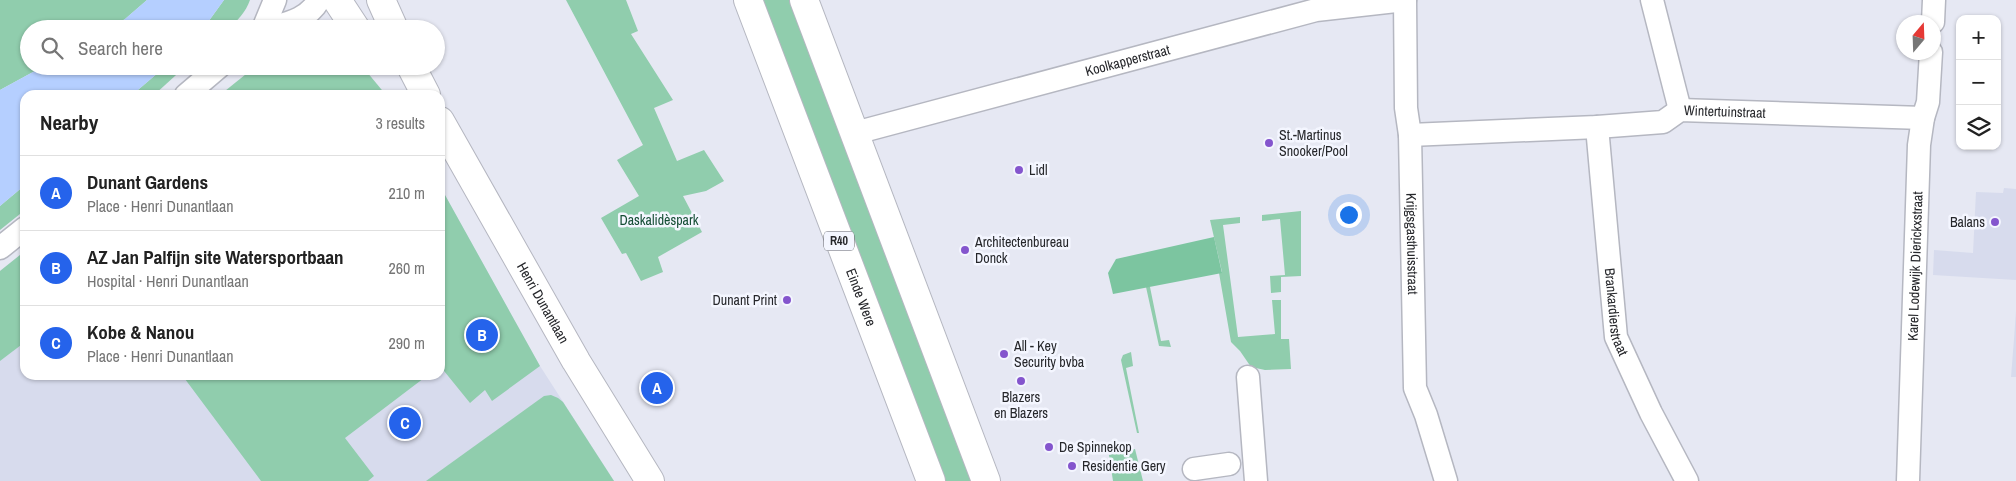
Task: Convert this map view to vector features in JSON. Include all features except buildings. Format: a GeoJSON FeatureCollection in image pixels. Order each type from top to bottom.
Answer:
{"type":"FeatureCollection","features":[{"type":"Feature","properties":{"kind":"main road"},"geometry":{"type":"LineString","coordinates":[[337,0],[350,20]]}},
{"type":"Feature","properties":{"kind":"main road"},"geometry":{"type":"LineString","coordinates":[[381,0],[390,20]]}},
{"type":"Feature","properties":{"kind":"main road","name":"Einde Were"},"geometry":{"type":"LineString","coordinates":[[748,0],[931,481]]}},
{"type":"Feature","properties":{"kind":"main road"},"geometry":{"type":"LineString","coordinates":[[804,0],[986,481]]}},
{"type":"Feature","properties":{"kind":"main road","name":"Henri Dunantlaan"},"geometry":{"type":"LineString","coordinates":[[445,130],[576,362],[650,481]]}},
{"type":"Feature","properties":{"kind":"street"},"geometry":{"type":"LineString","coordinates":[[268,20],[275,0]]}},
{"type":"Feature","properties":{"kind":"street"},"geometry":{"type":"LineString","coordinates":[[297,20],[313,10],[319,0]]}},
{"type":"Feature","properties":{"kind":"street","name":"Koolkapperstraat"},"geometry":{"type":"LineString","coordinates":[[855,133],[1316,10],[1405,0]]}},
{"type":"Feature","properties":{"kind":"street","name":"Krijgsgasthuisstraat"},"geometry":{"type":"LineString","coordinates":[[1405,0],[1406,108],[1410,135],[1415,388],[1426,415],[1446,481]]}},
{"type":"Feature","properties":{"kind":"street"},"geometry":{"type":"LineString","coordinates":[[1652,0],[1680,110]]}},
{"type":"Feature","properties":{"kind":"street"},"geometry":{"type":"LineString","coordinates":[[1933,15],[1934,0]]}},
{"type":"Feature","properties":{"kind":"street","name":"Karel Lodewijk Dierickxstraat"},"geometry":{"type":"LineString","coordinates":[[1908,481],[1919,145],[1923,118],[1928,102],[1931,60]]}},
{"type":"Feature","properties":{"kind":"street"},"geometry":{"type":"LineString","coordinates":[[192,90],[209,75]]}},
{"type":"Feature","properties":{"kind":"street","name":"Wintertuinstraat"},"geometry":{"type":"LineString","coordinates":[[1410,135],[1597,127],[1663,122],[1680,110],[1923,118]]}},
{"type":"Feature","properties":{"kind":"street","name":"Brankardierstraat"},"geometry":{"type":"LineString","coordinates":[[1597,127],[1616,337],[1651,413],[1687,481]]}},
{"type":"Feature","properties":{"kind":"street"},"geometry":{"type":"LineString","coordinates":[[0,248],[20,232]]}},
{"type":"Feature","properties":{"kind":"street"},"geometry":{"type":"LineString","coordinates":[[1194,469],[1247,466],[1248,377]]}},
{"type":"Feature","properties":{"kind":"shaded area","name":"Balans"},"geometry":{"type":"Polygon","coordinates":[[[2004,188],[2016,189],[2016,280],[1933,275],[1934,250],[1973,253],[1976,192],[2003,193],[2004,188]]]}},
{"type":"Feature","properties":{"kind":"shaded area"},"geometry":{"type":"Polygon","coordinates":[[[445,195],[540,366],[614,481],[0,481],[0,271],[20,255],[20,380],[445,380],[445,195]]]}},
{"type":"Feature","properties":{"kind":"shaded area"},"geometry":{"type":"Polygon","coordinates":[[[2016,311],[2016,377],[2011,377],[2014,339],[2016,311]]]}},
{"type":"Feature","properties":{"kind":"green space"},"geometry":{"type":"Polygon","coordinates":[[[0,0],[147,0],[123,20],[20,20],[20,75],[28,75],[0,90],[0,0]]]}},
{"type":"Feature","properties":{"kind":"green space"},"geometry":{"type":"Polygon","coordinates":[[[224,0],[250,0],[244,12],[237,20],[210,20],[224,0]]]}},
{"type":"Feature","properties":{"kind":"green space","name":"Daskalidèspark"},"geometry":{"type":"Polygon","coordinates":[[[566,0],[626,0],[638,31],[631,34],[673,100],[654,108],[677,161],[704,150],[724,181],[706,191],[683,196],[702,232],[658,257],[663,272],[641,281],[626,253],[622,254],[601,218],[639,196],[617,160],[643,145],[566,0]]]}},
{"type":"Feature","properties":{"kind":"green space"},"geometry":{"type":"Polygon","coordinates":[[[760,0],[792,0],[974,481],[941,481],[760,0]]]}},
{"type":"Feature","properties":{"kind":"green space"},"geometry":{"type":"Polygon","coordinates":[[[155,75],[176,75],[160,90],[138,90],[155,75]]]}},
{"type":"Feature","properties":{"kind":"green space"},"geometry":{"type":"Polygon","coordinates":[[[245,75],[369,75],[382,90],[226,90],[245,75]]]}},
{"type":"Feature","properties":{"kind":"green space"},"geometry":{"type":"Polygon","coordinates":[[[20,189],[20,214],[0,230],[0,206],[20,189]]]}},
{"type":"Feature","properties":{"kind":"green space"},"geometry":{"type":"Polygon","coordinates":[[[445,195],[540,366],[492,401],[485,390],[470,403],[445,372],[445,195]]]}},
{"type":"Feature","properties":{"kind":"green space"},"geometry":{"type":"Polygon","coordinates":[[[1301,211],[1301,276],[1281,277],[1281,292],[1271,293],[1270,276],[1285,275],[1280,219],[1262,221],[1262,215],[1301,211]]]}},
{"type":"Feature","properties":{"kind":"green space"},"geometry":{"type":"Polygon","coordinates":[[[1240,217],[1240,223],[1223,225],[1238,337],[1275,334],[1272,300],[1281,300],[1281,339],[1289,339],[1291,369],[1265,370],[1251,367],[1231,342],[1219,273],[1222,272],[1210,220],[1240,217]]]}},
{"type":"Feature","properties":{"kind":"green space"},"geometry":{"type":"Polygon","coordinates":[[[1214,237],[1222,273],[1113,294],[1108,273],[1116,259],[1214,237]]]}},
{"type":"Feature","properties":{"kind":"green space"},"geometry":{"type":"Polygon","coordinates":[[[20,255],[20,346],[0,361],[0,271],[20,255]]]}},
{"type":"Feature","properties":{"kind":"green space"},"geometry":{"type":"Polygon","coordinates":[[[1146,287],[1150,287],[1161,341],[1169,340],[1171,347],[1159,346],[1146,287]]]}},
{"type":"Feature","properties":{"kind":"green space"},"geometry":{"type":"Polygon","coordinates":[[[1131,352],[1133,366],[1126,368],[1139,433],[1137,433],[1121,360],[1123,355],[1131,352]]]}},
{"type":"Feature","properties":{"kind":"green space"},"geometry":{"type":"Polygon","coordinates":[[[186,380],[421,380],[345,438],[374,476],[368,481],[261,481],[186,380]]]}},
{"type":"Feature","properties":{"kind":"green space"},"geometry":{"type":"Polygon","coordinates":[[[551,395],[563,402],[614,481],[426,481],[544,396],[551,395]]]}},
{"type":"Feature","properties":{"kind":"green space"},"geometry":{"type":"Polygon","coordinates":[[[1135,449],[1143,481],[1113,481],[1109,455],[1135,449]]]}},
{"type":"Feature","properties":{"kind":"water"},"geometry":{"type":"Polygon","coordinates":[[[147,0],[224,0],[210,20],[123,20],[147,0]]]}},
{"type":"Feature","properties":{"kind":"water"},"geometry":{"type":"Polygon","coordinates":[[[28,75],[155,75],[138,90],[20,90],[20,189],[0,206],[0,90],[28,75]]]}},
{"type":"Feature","properties":{"kind":"place","name":"St.-Martinus Snooker/Pool"},"geometry":{"type":"Point","coordinates":[1269,143]}},
{"type":"Feature","properties":{"kind":"place","name":"Lidl"},"geometry":{"type":"Point","coordinates":[1019,170]}},
{"type":"Feature","properties":{"kind":"place","name":"Balans"},"geometry":{"type":"Point","coordinates":[1995,222]}},
{"type":"Feature","properties":{"kind":"place","name":"Architectenbureau Donck"},"geometry":{"type":"Point","coordinates":[965,250]}},
{"type":"Feature","properties":{"kind":"place","name":"Dunant Print"},"geometry":{"type":"Point","coordinates":[787,300]}},
{"type":"Feature","properties":{"kind":"place","name":"AZ Jan Palfijn site Watersportbaan"},"geometry":{"type":"Point","coordinates":[482,335]}},
{"type":"Feature","properties":{"kind":"place","name":"All - Key Security bvba"},"geometry":{"type":"Point","coordinates":[1004,354]}},
{"type":"Feature","properties":{"kind":"place","name":"Blazers en Blazers"},"geometry":{"type":"Point","coordinates":[1021,381]}},
{"type":"Feature","properties":{"kind":"place","name":"Dunant Gardens"},"geometry":{"type":"Point","coordinates":[657,388]}},
{"type":"Feature","properties":{"kind":"place","name":"Kobe & Nanou"},"geometry":{"type":"Point","coordinates":[405,423]}},
{"type":"Feature","properties":{"kind":"place","name":"De Spinnekop"},"geometry":{"type":"Point","coordinates":[1049,447]}},
{"type":"Feature","properties":{"kind":"place","name":"Residentie Gery"},"geometry":{"type":"Point","coordinates":[1072,466]}}]}
